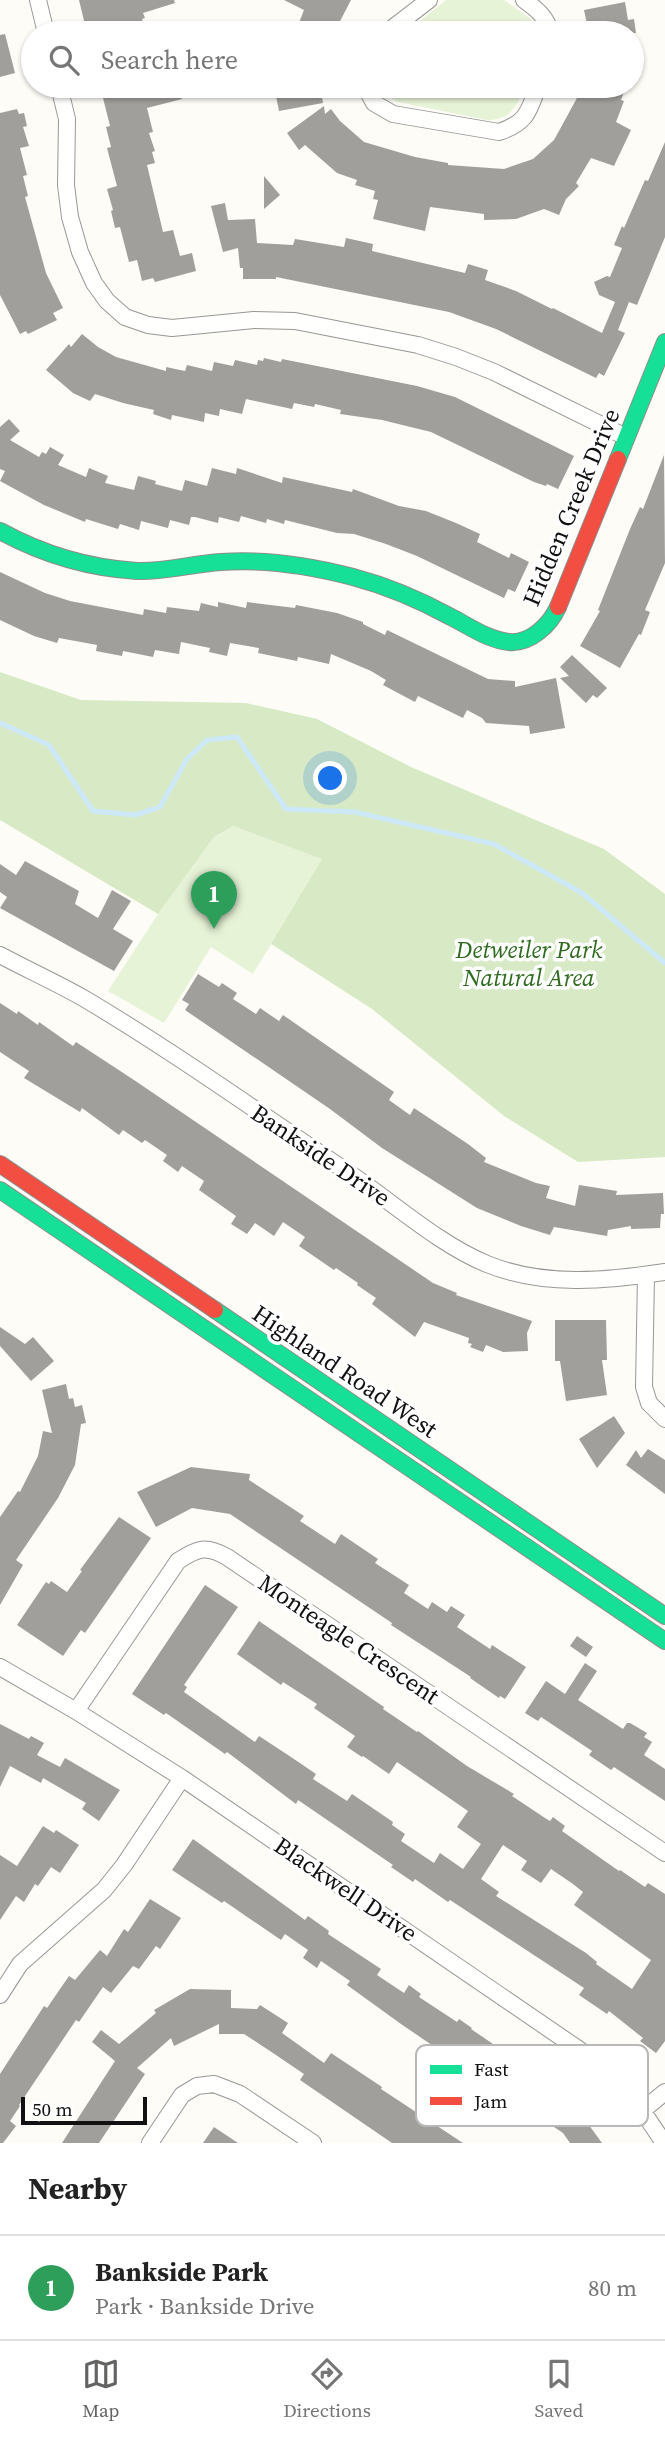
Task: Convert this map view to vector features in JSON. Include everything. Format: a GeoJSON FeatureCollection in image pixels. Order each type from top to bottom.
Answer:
{"type":"FeatureCollection","features":[{"type":"Feature","properties":{"kind":"main road","name":"Hidden Creek Drive"},"geometry":{"type":"LineString","coordinates":[[0,531],[40,549],[97,568],[158,571],[228,562],[296,565],[353,577],[430,606],[493,638],[509,642],[523,640],[536,634],[555,612],[665,342]]}},
{"type":"Feature","properties":{"kind":"main road","name":"Highland Road West"},"geometry":{"type":"LineString","coordinates":[[0,1164],[665,1616]]}},
{"type":"Feature","properties":{"kind":"main road","name":"Highland Road West"},"geometry":{"type":"LineString","coordinates":[[0,1190],[665,1641]]}},
{"type":"Feature","properties":{"kind":"street"},"geometry":{"type":"LineString","coordinates":[[38,0],[43,21]]}},
{"type":"Feature","properties":{"kind":"street"},"geometry":{"type":"LineString","coordinates":[[402,21],[429,0]]}},
{"type":"Feature","properties":{"kind":"street"},"geometry":{"type":"LineString","coordinates":[[524,0],[537,9],[547,21]]}},
{"type":"Feature","properties":{"kind":"street"},"geometry":{"type":"LineString","coordinates":[[62,98],[66,118],[66,185],[70,217],[80,253],[100,292],[125,317],[148,325],[172,328],[254,320],[295,321],[418,345],[456,356],[494,372],[626,437]]}},
{"type":"Feature","properties":{"kind":"street"},"geometry":{"type":"LineString","coordinates":[[371,98],[374,103],[393,114],[499,132],[513,128],[528,114],[534,98]]}},
{"type":"Feature","properties":{"kind":"street","name":"Bankside Drive"},"geometry":{"type":"LineString","coordinates":[[0,955],[82,998],[131,1028],[351,1174],[456,1248],[487,1264],[524,1275],[573,1280],[665,1272]]}},
{"type":"Feature","properties":{"kind":"street"},"geometry":{"type":"LineString","coordinates":[[646,1275],[644,1387],[649,1403],[665,1419]]}},
{"type":"Feature","properties":{"kind":"street","name":"Monteagle Crescent"},"geometry":{"type":"LineString","coordinates":[[76,1711],[178,1561],[195,1550],[212,1549],[665,1853]]}},
{"type":"Feature","properties":{"kind":"street","name":"Blackwell Drive"},"geometry":{"type":"LineString","coordinates":[[0,1667],[182,1778],[575,2045]]}},
{"type":"Feature","properties":{"kind":"street"},"geometry":{"type":"LineString","coordinates":[[0,1995],[20,1964],[104,1891],[182,1778]]}},
{"type":"Feature","properties":{"kind":"street"},"geometry":{"type":"LineString","coordinates":[[150,2143],[182,2095],[197,2086],[214,2084],[240,2094],[313,2143]]}},
{"type":"Feature","properties":{"kind":"street"},"geometry":{"type":"LineString","coordinates":[[648,2106],[665,2092]]}},
{"type":"Feature","properties":{"kind":"street","name":"Blackwell Drive"},"geometry":{"type":"LineString","coordinates":[[648,2118],[664,2143]]}},
{"type":"Feature","properties":{"kind":"green space"},"geometry":{"type":"Polygon","coordinates":[[[446,0],[504,0],[532,21],[420,21],[446,0]]]}},
{"type":"Feature","properties":{"kind":"green space"},"geometry":{"type":"Polygon","coordinates":[[[392,98],[520,98],[507,115],[487,120],[398,102],[392,98]]]}},
{"type":"Feature","properties":{"kind":"green space","name":"Detweiler Park Natural Area"},"geometry":{"type":"Polygon","coordinates":[[[0,672],[81,700],[246,703],[317,719],[411,767],[604,849],[665,894],[665,1157],[578,1162],[504,1116],[372,1009],[271,944],[322,859],[233,826],[214,837],[158,914],[0,820],[0,672]]]}},
{"type":"Feature","properties":{"kind":"green space"},"geometry":{"type":"Polygon","coordinates":[[[233,826],[323,859],[253,974],[211,947],[164,1023],[108,991],[158,914],[214,837],[233,826]]]}},
{"type":"Feature","properties":{"kind":"building"},"geometry":{"type":"Polygon","coordinates":[[[79,0],[174,0],[175,3],[143,13],[145,18],[142,21],[84,21],[79,0]]]}},
{"type":"Feature","properties":{"kind":"building"},"geometry":{"type":"Polygon","coordinates":[[[284,0],[351,0],[340,21],[300,21],[304,10],[284,0]]]}},
{"type":"Feature","properties":{"kind":"building"},"geometry":{"type":"Polygon","coordinates":[[[625,2],[628,20],[634,21],[586,21],[584,10],[625,2]]]}},
{"type":"Feature","properties":{"kind":"building"},"geometry":{"type":"Polygon","coordinates":[[[5,34],[15,73],[0,77],[0,35],[5,34]]]}},
{"type":"Feature","properties":{"kind":"building"},"geometry":{"type":"Polygon","coordinates":[[[103,98],[182,98],[147,108],[153,132],[149,133],[155,151],[152,152],[155,163],[147,165],[163,232],[173,230],[180,256],[192,253],[196,271],[155,282],[153,278],[142,281],[137,260],[129,262],[120,227],[115,228],[107,189],[117,186],[107,148],[111,147],[106,127],[110,126],[103,98]]]}},
{"type":"Feature","properties":{"kind":"building"},"geometry":{"type":"Polygon","coordinates":[[[276,98],[322,98],[323,103],[279,111],[276,98]]]}},
{"type":"Feature","properties":{"kind":"building"},"geometry":{"type":"Polygon","coordinates":[[[577,98],[622,98],[624,101],[616,122],[631,130],[614,166],[591,158],[576,183],[579,186],[566,199],[559,215],[544,209],[516,219],[484,220],[484,214],[430,207],[425,231],[373,219],[378,200],[373,199],[375,191],[355,185],[357,180],[337,173],[305,145],[299,150],[287,133],[324,106],[325,114],[331,109],[340,121],[364,142],[448,165],[504,169],[533,159],[554,140],[577,98]]]}},
{"type":"Feature","properties":{"kind":"building"},"geometry":{"type":"Polygon","coordinates":[[[17,109],[19,114],[24,113],[27,126],[23,127],[29,146],[20,148],[27,175],[23,176],[28,196],[25,197],[46,273],[63,308],[53,313],[57,320],[28,334],[26,331],[20,334],[0,295],[0,113],[17,109]]]}},
{"type":"Feature","properties":{"kind":"building"},"geometry":{"type":"Polygon","coordinates":[[[665,142],[665,237],[637,305],[629,302],[618,330],[625,333],[604,376],[599,373],[596,378],[496,329],[449,312],[276,277],[243,279],[238,248],[223,252],[211,206],[225,203],[228,220],[255,219],[257,243],[293,245],[295,239],[344,247],[346,238],[373,244],[372,251],[465,273],[468,264],[488,270],[485,280],[516,291],[602,333],[615,302],[599,295],[594,282],[610,277],[622,248],[614,245],[665,142]]]}},
{"type":"Feature","properties":{"kind":"building"},"geometry":{"type":"Polygon","coordinates":[[[264,176],[280,195],[264,209],[264,176]]]}},
{"type":"Feature","properties":{"kind":"building"},"geometry":{"type":"Polygon","coordinates":[[[82,334],[116,357],[166,371],[166,367],[185,371],[187,365],[212,371],[214,362],[233,366],[235,360],[257,365],[258,360],[263,361],[264,358],[281,362],[282,359],[417,386],[455,397],[574,456],[558,489],[534,482],[431,432],[382,420],[340,414],[341,410],[315,404],[314,407],[294,403],[292,409],[246,399],[242,414],[220,409],[219,416],[205,413],[204,422],[172,415],[171,420],[153,414],[154,410],[95,394],[90,401],[73,393],[46,370],[69,344],[71,347],[82,334]]]}},
{"type":"Feature","properties":{"kind":"building"},"geometry":{"type":"Polygon","coordinates":[[[9,419],[20,431],[10,440],[39,457],[42,452],[46,454],[50,447],[64,455],[58,465],[86,477],[89,468],[108,476],[105,483],[134,490],[138,476],[182,491],[185,480],[207,486],[212,468],[236,474],[237,468],[282,483],[283,477],[352,492],[353,489],[456,523],[480,534],[477,542],[509,558],[511,553],[529,562],[515,592],[508,589],[504,598],[386,544],[354,534],[337,533],[285,520],[284,524],[267,519],[266,523],[241,516],[239,522],[219,517],[218,523],[191,517],[189,525],[170,520],[168,528],[141,521],[139,530],[120,524],[118,529],[86,519],[85,522],[44,505],[0,481],[5,471],[0,469],[0,427],[9,419]]]}},
{"type":"Feature","properties":{"kind":"building"},"geometry":{"type":"Polygon","coordinates":[[[664,455],[665,563],[645,610],[650,612],[641,635],[639,634],[620,668],[580,646],[600,611],[598,610],[630,529],[640,507],[643,509],[664,455]]]}},
{"type":"Feature","properties":{"kind":"building"},"geometry":{"type":"Polygon","coordinates":[[[0,572],[45,593],[70,601],[143,615],[144,609],[166,613],[167,607],[199,611],[201,603],[218,607],[218,602],[246,608],[247,602],[295,608],[296,605],[337,613],[363,622],[385,635],[387,630],[488,679],[515,681],[515,687],[556,678],[565,728],[530,734],[529,726],[486,723],[467,710],[463,718],[418,696],[415,702],[383,685],[386,680],[371,671],[331,654],[329,664],[298,657],[297,661],[258,653],[259,648],[230,643],[227,656],[209,652],[210,648],[181,642],[179,654],[155,650],[153,657],[123,651],[122,656],[96,651],[97,645],[59,638],[57,643],[34,636],[0,620],[0,572]]]}},
{"type":"Feature","properties":{"kind":"building"},"geometry":{"type":"Polygon","coordinates":[[[572,655],[607,688],[597,698],[593,695],[586,703],[560,678],[569,676],[560,667],[572,655]]]}},
{"type":"Feature","properties":{"kind":"building"},"geometry":{"type":"Polygon","coordinates":[[[25,861],[79,891],[75,904],[98,918],[112,890],[131,901],[113,929],[133,941],[114,971],[0,908],[7,897],[0,892],[0,864],[16,875],[25,861]]]}},
{"type":"Feature","properties":{"kind":"building"},"geometry":{"type":"Polygon","coordinates":[[[198,974],[219,987],[222,983],[237,993],[233,999],[256,1014],[260,1008],[279,1021],[283,1015],[394,1092],[389,1100],[410,1115],[414,1108],[468,1144],[486,1158],[484,1162],[550,1186],[546,1198],[575,1206],[579,1185],[617,1191],[616,1195],[663,1193],[664,1214],[661,1214],[660,1228],[631,1229],[631,1226],[608,1230],[607,1236],[554,1227],[550,1235],[477,1208],[382,1148],[330,1109],[185,1010],[189,1004],[182,1000],[198,974]]]}},
{"type":"Feature","properties":{"kind":"building"},"geometry":{"type":"Polygon","coordinates":[[[0,1003],[38,1025],[39,1022],[73,1046],[76,1042],[433,1283],[457,1293],[456,1295],[532,1321],[527,1333],[528,1351],[503,1352],[486,1345],[483,1352],[470,1347],[472,1344],[468,1343],[469,1338],[424,1322],[415,1337],[372,1304],[376,1298],[357,1285],[358,1283],[299,1246],[305,1237],[283,1222],[274,1236],[255,1223],[247,1234],[231,1224],[236,1216],[199,1190],[204,1181],[182,1166],[178,1172],[163,1161],[167,1155],[145,1140],[142,1143],[123,1130],[119,1135],[82,1108],[80,1112],[24,1078],[29,1071],[0,1052],[0,1003]]]}},
{"type":"Feature","properties":{"kind":"building"},"geometry":{"type":"Polygon","coordinates":[[[555,1320],[606,1320],[607,1360],[602,1360],[607,1395],[566,1401],[560,1361],[555,1361],[555,1320]]]}},
{"type":"Feature","properties":{"kind":"building"},"geometry":{"type":"Polygon","coordinates":[[[0,1327],[25,1344],[33,1337],[54,1361],[31,1381],[0,1346],[0,1327]]]}},
{"type":"Feature","properties":{"kind":"building"},"geometry":{"type":"Polygon","coordinates":[[[66,1384],[69,1399],[73,1398],[75,1407],[82,1405],[86,1423],[81,1424],[75,1465],[58,1498],[16,1560],[23,1565],[0,1605],[0,1517],[18,1491],[20,1492],[38,1456],[43,1431],[52,1433],[42,1390],[66,1384]]]}},
{"type":"Feature","properties":{"kind":"building"},"geometry":{"type":"Polygon","coordinates":[[[614,1416],[625,1433],[597,1468],[579,1439],[614,1416]]]}},
{"type":"Feature","properties":{"kind":"building"},"geometry":{"type":"Polygon","coordinates":[[[648,1449],[665,1460],[665,1494],[626,1465],[636,1450],[641,1458],[648,1449]]]}},
{"type":"Feature","properties":{"kind":"building"},"geometry":{"type":"Polygon","coordinates":[[[191,1467],[250,1474],[249,1480],[304,1516],[300,1521],[335,1544],[341,1534],[378,1559],[375,1563],[409,1585],[404,1593],[428,1609],[432,1602],[447,1612],[451,1606],[465,1615],[457,1627],[490,1649],[492,1645],[526,1667],[505,1699],[500,1696],[499,1698],[230,1514],[192,1508],[156,1527],[137,1492],[191,1467]]]}},
{"type":"Feature","properties":{"kind":"building"},"geometry":{"type":"Polygon","coordinates":[[[119,1517],[151,1538],[85,1633],[81,1630],[63,1656],[17,1625],[46,1582],[49,1584],[51,1581],[67,1592],[119,1517]]]}},
{"type":"Feature","properties":{"kind":"building"},"geometry":{"type":"Polygon","coordinates":[[[205,1585],[238,1607],[184,1685],[187,1687],[184,1692],[255,1742],[259,1736],[291,1757],[316,1774],[313,1779],[347,1801],[352,1794],[393,1822],[392,1825],[405,1834],[401,1841],[434,1863],[440,1853],[463,1869],[481,1844],[457,1827],[468,1811],[397,1762],[389,1774],[347,1747],[355,1736],[314,1708],[317,1704],[283,1682],[281,1685],[237,1654],[259,1621],[467,1766],[514,1794],[512,1796],[545,1818],[550,1821],[553,1817],[565,1826],[562,1831],[619,1871],[645,1887],[648,1883],[665,1894],[665,2041],[656,2053],[640,2041],[643,2038],[609,2011],[607,2014],[579,1995],[584,1988],[450,1900],[448,1902],[415,1879],[413,1882],[391,1867],[393,1865],[298,1800],[296,1804],[227,1752],[225,1754],[166,1713],[164,1715],[132,1694],[205,1585]],[[503,1845],[481,1879],[499,1892],[496,1896],[586,1953],[596,1964],[632,1989],[651,1960],[574,1905],[583,1892],[573,1884],[551,1869],[541,1883],[521,1870],[527,1861],[503,1845]]]}},
{"type":"Feature","properties":{"kind":"building"},"geometry":{"type":"Polygon","coordinates":[[[577,1636],[593,1647],[586,1657],[570,1646],[577,1636]]]}},
{"type":"Feature","properties":{"kind":"building"},"geometry":{"type":"Polygon","coordinates":[[[585,1663],[597,1671],[578,1700],[623,1729],[630,1723],[647,1733],[644,1737],[652,1742],[644,1755],[665,1769],[665,1801],[614,1767],[611,1770],[589,1755],[592,1751],[541,1717],[538,1721],[525,1713],[546,1681],[565,1694],[585,1663]]]}},
{"type":"Feature","properties":{"kind":"building"},"geometry":{"type":"Polygon","coordinates":[[[0,1724],[29,1739],[31,1736],[44,1743],[37,1755],[60,1767],[65,1758],[120,1790],[99,1821],[82,1809],[86,1803],[43,1778],[41,1783],[10,1766],[0,1787],[0,1724]]]}},
{"type":"Feature","properties":{"kind":"building"},"geometry":{"type":"Polygon","coordinates":[[[43,1826],[54,1833],[56,1830],[79,1845],[60,1873],[51,1867],[38,1886],[35,1884],[24,1902],[16,1896],[0,1920],[0,1855],[17,1866],[43,1826]]]}},
{"type":"Feature","properties":{"kind":"building"},"geometry":{"type":"Polygon","coordinates":[[[193,1839],[305,1920],[308,1916],[329,1931],[328,1934],[381,1969],[377,1975],[404,1993],[409,1985],[421,1994],[419,1997],[457,2022],[459,2019],[494,2045],[432,2045],[347,1985],[350,1981],[321,1961],[317,1968],[303,1958],[308,1950],[285,1934],[281,1940],[172,1870],[193,1839]]]}},
{"type":"Feature","properties":{"kind":"building"},"geometry":{"type":"Polygon","coordinates":[[[150,1899],[181,1918],[160,1949],[156,1946],[139,1969],[133,1966],[111,1993],[103,1987],[79,2022],[76,2020],[19,2105],[10,2121],[16,2126],[3,2143],[0,2143],[0,2074],[44,2006],[47,2008],[69,1976],[75,1980],[100,1950],[107,1956],[124,1929],[128,1932],[150,1899]]]}},
{"type":"Feature","properties":{"kind":"building"},"geometry":{"type":"Polygon","coordinates":[[[190,1989],[231,1990],[231,2008],[257,2009],[260,2005],[288,2023],[282,2033],[324,2063],[331,2053],[416,2112],[416,2126],[437,2126],[463,2143],[392,2143],[300,2080],[304,2074],[244,2034],[219,2034],[219,2024],[174,2046],[171,2038],[137,2068],[145,2074],[99,2143],[62,2143],[115,2061],[92,2042],[101,2030],[119,2044],[156,2013],[154,2010],[190,1989]]]}},
{"type":"Feature","properties":{"kind":"building"},"geometry":{"type":"Polygon","coordinates":[[[552,2126],[590,2126],[602,2143],[570,2143],[563,2133],[552,2126]]]}},
{"type":"Feature","properties":{"kind":"building"},"geometry":{"type":"Polygon","coordinates":[[[214,2127],[238,2143],[203,2143],[214,2127]]]}},
{"type":"Feature","properties":{"kind":"waterway"},"geometry":{"type":"LineString","coordinates":[[0,723],[49,745],[93,811],[135,815],[160,807],[187,759],[207,740],[237,737],[286,809],[355,812],[494,844],[582,893],[665,963]]}},
{"type":"Feature","properties":{"kind":"traffic: fast"},"geometry":{"type":"LineString","coordinates":[[618,459],[665,342]]}},
{"type":"Feature","properties":{"kind":"traffic: fast"},"geometry":{"type":"LineString","coordinates":[[0,531],[32,547],[101,567],[147,571],[221,562],[254,562],[287,564],[337,573],[403,594],[501,641],[517,642],[532,637],[550,620],[558,607]]}},
{"type":"Feature","properties":{"kind":"traffic: fast"},"geometry":{"type":"LineString","coordinates":[[0,1190],[665,1641]]}},
{"type":"Feature","properties":{"kind":"traffic: fast"},"geometry":{"type":"LineString","coordinates":[[215,1310],[665,1616]]}},
{"type":"Feature","properties":{"kind":"traffic: jam"},"geometry":{"type":"LineString","coordinates":[[558,607],[618,459]]}},
{"type":"Feature","properties":{"kind":"traffic: jam"},"geometry":{"type":"LineString","coordinates":[[0,1164],[215,1310]]}},
{"type":"Feature","properties":{"kind":"place","name":"Bankside Park"},"geometry":{"type":"Point","coordinates":[214,929]}}]}
